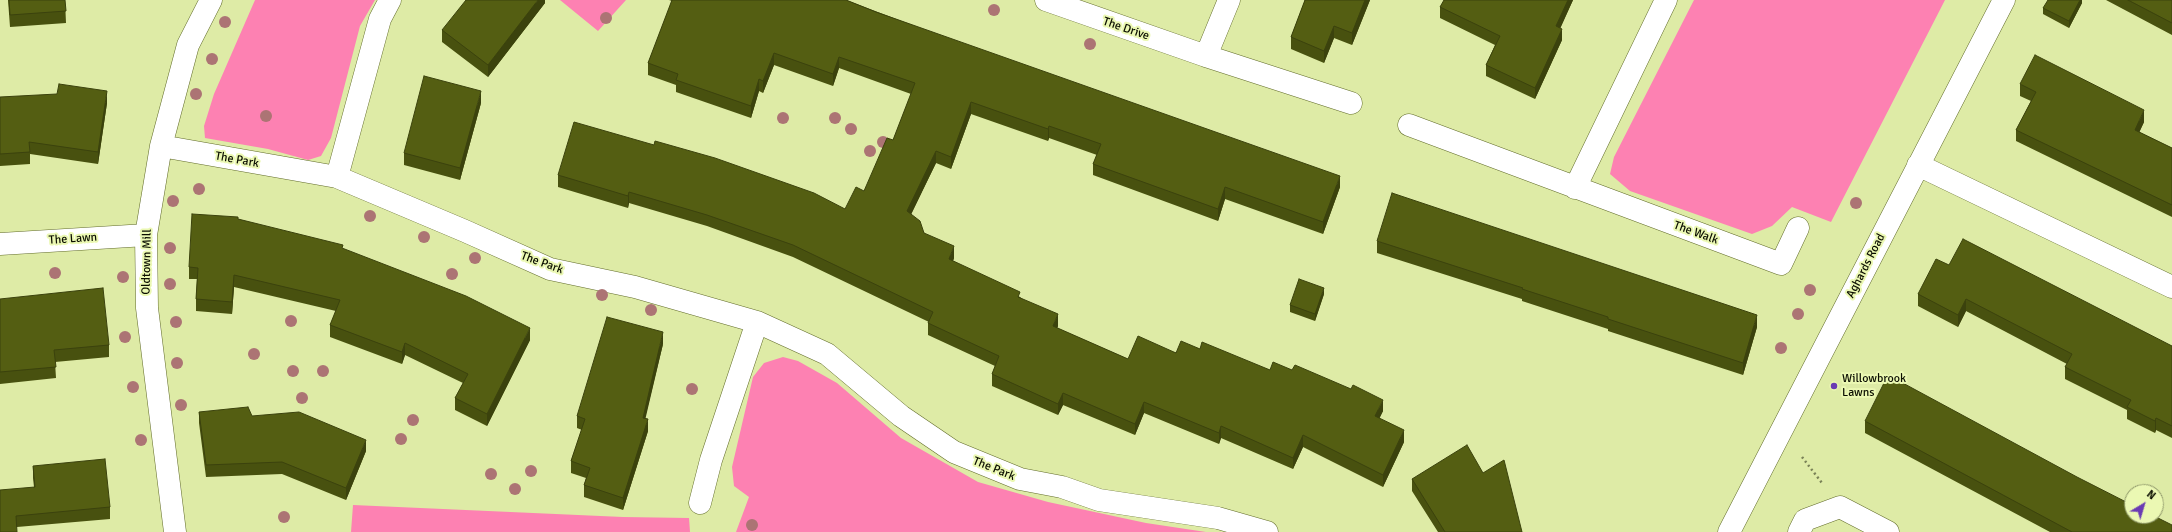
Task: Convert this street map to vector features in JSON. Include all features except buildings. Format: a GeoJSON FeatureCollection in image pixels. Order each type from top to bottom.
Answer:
{"type":"FeatureCollection","features":[{"type":"Feature","properties":{"kind":"street","name":"Oldtown Mill"},"geometry":{"type":"LineString","coordinates":[[175,532],[146,308],[146,235],[161,146],[188,45],[211,0]]}},
{"type":"Feature","properties":{"kind":"street"},"geometry":{"type":"LineString","coordinates":[[337,178],[380,20],[390,0]]}},
{"type":"Feature","properties":{"kind":"street","name":"The Drive"},"geometry":{"type":"LineString","coordinates":[[1046,0],[1206,56],[1352,103]]}},
{"type":"Feature","properties":{"kind":"street"},"geometry":{"type":"LineString","coordinates":[[1206,56],[1228,0]]}},
{"type":"Feature","properties":{"kind":"street"},"geometry":{"type":"LineString","coordinates":[[1575,188],[1666,0]]}},
{"type":"Feature","properties":{"kind":"street","name":"Aghards Road"},"geometry":{"type":"LineString","coordinates":[[1730,532],[1774,443],[2004,0]]}},
{"type":"Feature","properties":{"kind":"street","name":"The Walk"},"geometry":{"type":"LineString","coordinates":[[1409,125],[1781,264],[1798,228]]}},
{"type":"Feature","properties":{"kind":"street","name":"The Park"},"geometry":{"type":"LineString","coordinates":[[161,146],[337,178],[465,231],[550,269],[635,287],[757,322],[827,354],[901,416],[954,452],[1020,479],[1062,487],[1099,500],[1218,518],[1267,532]]}},
{"type":"Feature","properties":{"kind":"street"},"geometry":{"type":"LineString","coordinates":[[1918,166],[2172,287]]}},
{"type":"Feature","properties":{"kind":"street","name":"The Lawn"},"geometry":{"type":"LineString","coordinates":[[0,244],[146,235]]}},
{"type":"Feature","properties":{"kind":"street"},"geometry":{"type":"LineString","coordinates":[[700,503],[711,460],[757,322]]}},
{"type":"Feature","properties":{"kind":"street"},"geometry":{"type":"LineString","coordinates":[[1799,532],[1805,520],[1840,507],[1888,532]]}},
{"type":"Feature","properties":{"kind":"path"},"geometry":{"type":"LineString","coordinates":[[1774,443],[1803,457],[1840,507]]}},
{"type":"Feature","properties":{"kind":"shaded area"},"geometry":{"type":"Polygon","coordinates":[[[255,0],[375,0],[360,26],[331,138],[321,156],[308,160],[268,149],[205,138],[204,126],[214,94],[255,0]]]}},
{"type":"Feature","properties":{"kind":"shaded area"},"geometry":{"type":"Polygon","coordinates":[[[560,0],[626,0],[598,31],[560,0]]]}},
{"type":"Feature","properties":{"kind":"shaded area"},"geometry":{"type":"Polygon","coordinates":[[[1694,0],[1945,0],[1831,222],[1792,207],[1772,226],[1752,234],[1630,191],[1610,174],[1614,157],[1694,0]]]}},
{"type":"Feature","properties":{"kind":"shaded area"},"geometry":{"type":"Polygon","coordinates":[[[783,357],[798,361],[837,383],[901,438],[978,482],[1048,502],[1146,523],[1206,532],[736,532],[749,497],[734,486],[732,467],[753,377],[764,363],[783,357]]]}},
{"type":"Feature","properties":{"kind":"shaded area"},"geometry":{"type":"Polygon","coordinates":[[[353,505],[623,517],[689,518],[690,532],[351,532],[353,505]]]}},
{"type":"Feature","properties":{"kind":"place","name":"Willowbrook Lawns"},"geometry":{"type":"Point","coordinates":[1834,386]}}]}
